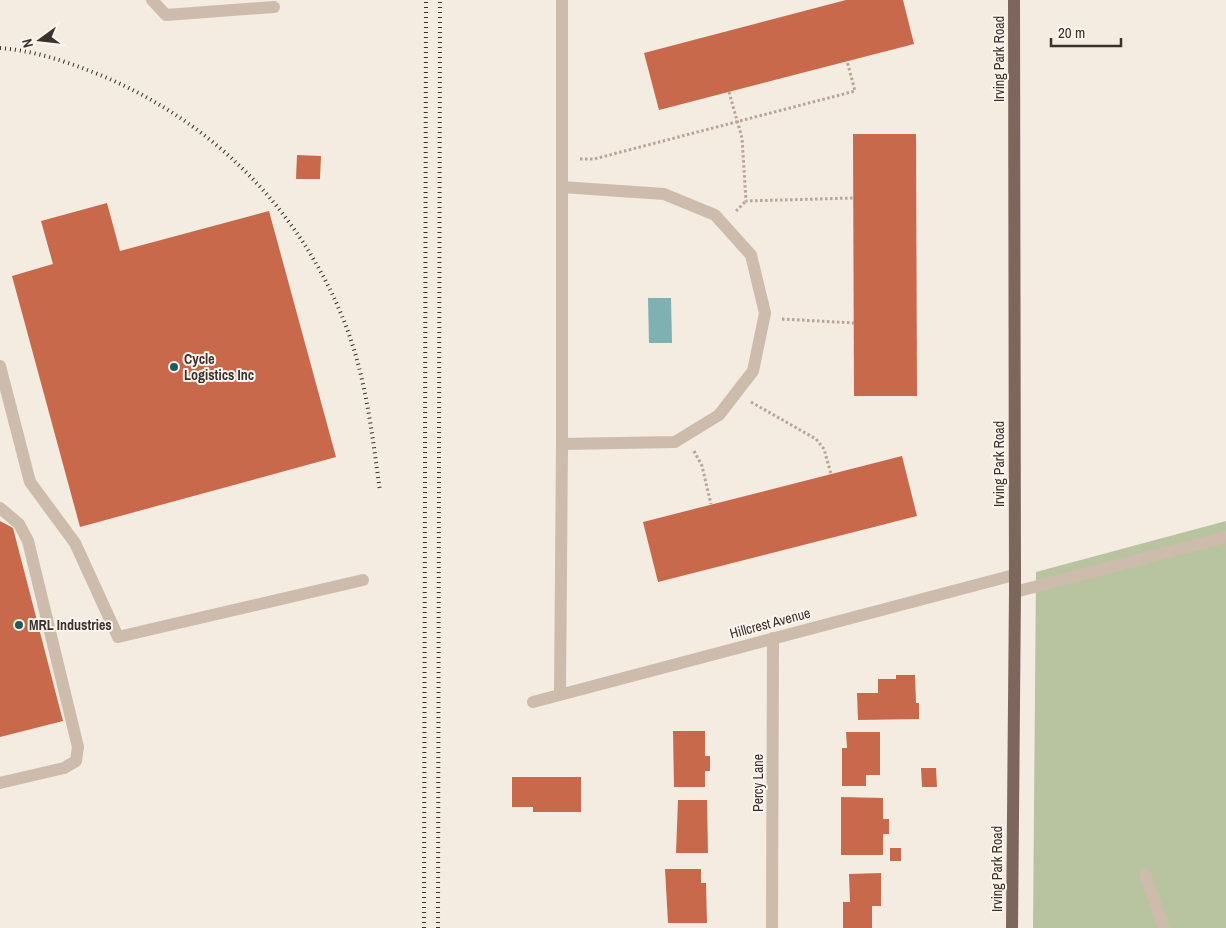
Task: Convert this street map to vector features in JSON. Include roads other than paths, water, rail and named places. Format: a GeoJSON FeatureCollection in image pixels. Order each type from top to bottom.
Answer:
{"type":"FeatureCollection","features":[{"type":"Feature","properties":{"kind":"main road","name":"Irving Park Road"},"geometry":{"type":"LineString","coordinates":[[1012,928],[1015,592],[1014,0]]}},
{"type":"Feature","properties":{"kind":"street"},"geometry":{"type":"LineString","coordinates":[[152,0],[166,15],[274,7]]}},
{"type":"Feature","properties":{"kind":"street"},"geometry":{"type":"LineString","coordinates":[[560,694],[562,0]]}},
{"type":"Feature","properties":{"kind":"street"},"geometry":{"type":"LineString","coordinates":[[562,187],[664,194],[715,215],[751,255],[765,313],[753,371],[719,415],[675,442],[562,444]]}},
{"type":"Feature","properties":{"kind":"street"},"geometry":{"type":"LineString","coordinates":[[0,366],[30,482],[75,543],[118,637],[363,580]]}},
{"type":"Feature","properties":{"kind":"street"},"geometry":{"type":"LineString","coordinates":[[0,508],[18,524],[28,541],[78,747],[76,761],[64,768],[0,783]]}},
{"type":"Feature","properties":{"kind":"street"},"geometry":{"type":"LineString","coordinates":[[1015,592],[1226,538]]}},
{"type":"Feature","properties":{"kind":"street","name":"Hillcrest Avenue"},"geometry":{"type":"LineString","coordinates":[[533,702],[1014,575]]}},
{"type":"Feature","properties":{"kind":"street","name":"Percy Lane"},"geometry":{"type":"LineString","coordinates":[[772,928],[773,638]]}},
{"type":"Feature","properties":{"kind":"street"},"geometry":{"type":"LineString","coordinates":[[1145,874],[1164,928]]}},
{"type":"Feature","properties":{"kind":"water"},"geometry":{"type":"Polygon","coordinates":[[[648,298],[671,298],[672,343],[649,343],[648,298]]]}},
{"type":"Feature","properties":{"kind":"railway"},"geometry":{"type":"LineString","coordinates":[[424,928],[426,0]]}},
{"type":"Feature","properties":{"kind":"railway"},"geometry":{"type":"LineString","coordinates":[[438,928],[440,0]]}},
{"type":"Feature","properties":{"kind":"railway"},"geometry":{"type":"LineString","coordinates":[[0,48],[27,52],[67,62],[145,96],[183,119],[217,146],[249,175],[278,208],[304,243],[326,281],[352,342],[367,405],[380,491]]}},
{"type":"Feature","properties":{"kind":"place","name":"Cycle Logistics Inc"},"geometry":{"type":"Point","coordinates":[174,367]}},
{"type":"Feature","properties":{"kind":"place","name":"MRL Industries"},"geometry":{"type":"Point","coordinates":[19,625]}}]}
